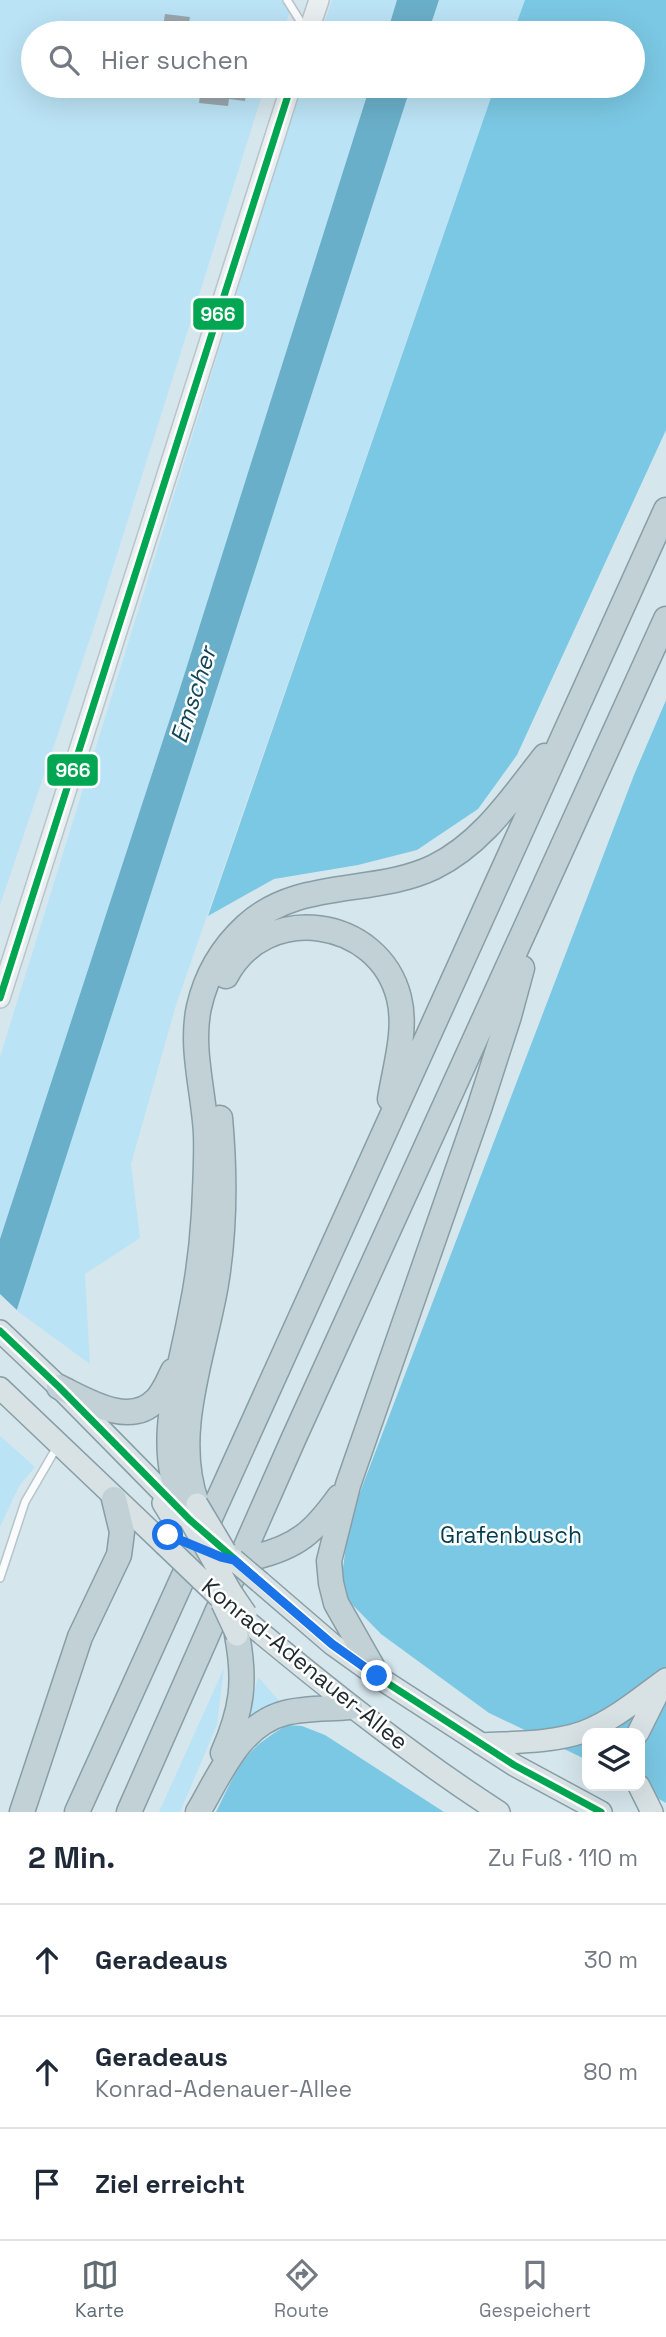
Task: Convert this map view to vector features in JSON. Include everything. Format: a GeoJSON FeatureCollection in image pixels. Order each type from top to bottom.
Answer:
{"type":"FeatureCollection","features":[{"type":"Feature","properties":{"kind":"highway"},"geometry":{"type":"LineString","coordinates":[[77,1812],[666,510]]}},
{"type":"Feature","properties":{"kind":"highway"},"geometry":{"type":"LineString","coordinates":[[130,1812],[293,1440],[666,619]]}},
{"type":"Feature","properties":{"kind":"highway"},"geometry":{"type":"LineString","coordinates":[[203,1535],[171,1470],[169,1433],[201,1251],[206,1135],[196,1030],[204,990],[221,954],[248,924],[282,903],[321,892],[391,881],[435,866],[455,855],[490,825],[568,728]]}},
{"type":"Feature","properties":{"kind":"highway"},"geometry":{"type":"LineString","coordinates":[[377,1676],[343,1619],[331,1583],[329,1560],[348,1485],[509,1016],[539,903]]}},
{"type":"Feature","properties":{"kind":"highway"},"geometry":{"type":"LineString","coordinates":[[203,1535],[190,1478],[187,1451],[188,1428],[216,1282],[223,1211],[222,1145],[213,1056],[213,1026],[218,996],[229,970],[238,958],[260,940],[288,929],[331,929],[358,940],[388,971],[399,998],[402,1027],[385,1130]]}},
{"type":"Feature","properties":{"kind":"highway"},"geometry":{"type":"LineString","coordinates":[[59,1387],[93,1403],[124,1412],[148,1407],[163,1391],[185,1338]]}},
{"type":"Feature","properties":{"kind":"highway"},"geometry":{"type":"LineString","coordinates":[[203,1535],[291,1545],[313,1531],[324,1520],[348,1485]]}},
{"type":"Feature","properties":{"kind":"highway"},"geometry":{"type":"LineString","coordinates":[[22,1812],[80,1637],[119,1555],[122,1532],[114,1499]]}},
{"type":"Feature","properties":{"kind":"highway"},"geometry":{"type":"LineString","coordinates":[[198,1812],[239,1712],[245,1630]]}},
{"type":"Feature","properties":{"kind":"highway"},"geometry":{"type":"LineString","coordinates":[[198,1812],[232,1754],[259,1724],[298,1711],[350,1707]]}},
{"type":"Feature","properties":{"kind":"main road","name":"Konrad-Adenauer-Allee"},"geometry":{"type":"LineString","coordinates":[[0,1331],[59,1387],[203,1535],[332,1644],[481,1744],[549,1786],[601,1812]]}},
{"type":"Feature","properties":{"kind":"main road","name":"Konrad-Adenauer-Allee"},"geometry":{"type":"LineString","coordinates":[[0,1388],[114,1499],[144,1524],[203,1535]]}},
{"type":"Feature","properties":{"kind":"main road","name":"Konrad-Adenauer-Allee"},"geometry":{"type":"LineString","coordinates":[[203,1535],[220,1600],[245,1630],[458,1786],[499,1812]]}},
{"type":"Feature","properties":{"kind":"main road"},"geometry":{"type":"LineString","coordinates":[[203,1535],[245,1630]]}},
{"type":"Feature","properties":{"kind":"main road"},"geometry":{"type":"LineString","coordinates":[[481,1744],[561,1738],[583,1732],[607,1719],[665,1679]]}},
{"type":"Feature","properties":{"kind":"main road"},"geometry":{"type":"LineString","coordinates":[[640,1728],[665,1679]]}},
{"type":"Feature","properties":{"kind":"main road"},"geometry":{"type":"LineString","coordinates":[[458,1786],[474,1812]]}},
{"type":"Feature","properties":{"kind":"main road"},"geometry":{"type":"LineString","coordinates":[[642,1791],[652,1812]]}},
{"type":"Feature","properties":{"kind":"street"},"geometry":{"type":"LineString","coordinates":[[312,21],[319,0]]}},
{"type":"Feature","properties":{"kind":"street"},"geometry":{"type":"LineString","coordinates":[[0,998],[287,98]]}},
{"type":"Feature","properties":{"kind":"lane"},"geometry":{"type":"LineString","coordinates":[[287,0],[300,21]]}},
{"type":"Feature","properties":{"kind":"lane"},"geometry":{"type":"LineString","coordinates":[[0,1578],[25,1502],[58,1444]]}},
{"type":"Feature","properties":{"kind":"shaded area"},"geometry":{"type":"Polygon","coordinates":[[[0,0],[294,0],[286,21],[21,21],[21,98],[261,98],[96,621],[0,905],[0,0]]]}},
{"type":"Feature","properties":{"kind":"shaded area"},"geometry":{"type":"Polygon","coordinates":[[[332,0],[397,0],[391,21],[325,21],[332,0]]]}},
{"type":"Feature","properties":{"kind":"shaded area"},"geometry":{"type":"Polygon","coordinates":[[[439,0],[525,0],[517,21],[432,21],[439,0]]]}},
{"type":"Feature","properties":{"kind":"shaded area"},"geometry":{"type":"Polygon","coordinates":[[[299,98],[366,98],[181,685],[0,1239],[0,1057],[299,98]]]}},
{"type":"Feature","properties":{"kind":"shaded area"},"geometry":{"type":"Polygon","coordinates":[[[407,98],[491,98],[176,1005],[131,1164],[140,1238],[85,1274],[90,1364],[16,1310],[407,98]]]}},
{"type":"Feature","properties":{"kind":"shaded area"},"geometry":{"type":"Polygon","coordinates":[[[0,1436],[35,1467],[19,1486],[0,1527],[0,1436]]]}},
{"type":"Feature","properties":{"kind":"shaded area"},"geometry":{"type":"Polygon","coordinates":[[[224,1668],[217,1725],[180,1812],[159,1812],[224,1668]]]}},
{"type":"Feature","properties":{"kind":"shaded area"},"geometry":{"type":"Polygon","coordinates":[[[258,1677],[282,1704],[246,1726],[258,1677]]]}},
{"type":"Feature","properties":{"kind":"green space"},"geometry":{"type":"Polygon","coordinates":[[[525,0],[666,0],[666,430],[517,755],[478,809],[417,850],[358,865],[274,879],[208,916],[491,98],[645,98],[645,21],[517,21],[525,0]]]}},
{"type":"Feature","properties":{"kind":"green space","name":"Grafenbusch"},"geometry":{"type":"Polygon","coordinates":[[[666,700],[666,1803],[644,1791],[645,1728],[582,1728],[582,1758],[489,1713],[381,1634],[340,1592],[349,1521],[634,775],[666,700]]]}},
{"type":"Feature","properties":{"kind":"green space"},"geometry":{"type":"Polygon","coordinates":[[[288,1725],[302,1726],[325,1735],[444,1812],[216,1812],[243,1761],[260,1743],[288,1725]]]}},
{"type":"Feature","properties":{"kind":"water"},"geometry":{"type":"Polygon","coordinates":[[[397,0],[439,0],[432,21],[391,21],[397,0]]]}},
{"type":"Feature","properties":{"kind":"water","name":"Emscher"},"geometry":{"type":"Polygon","coordinates":[[[366,98],[407,98],[0,1362],[0,1239],[181,685],[366,98]]]}},
{"type":"Feature","properties":{"kind":"pier"},"geometry":{"type":"Polygon","coordinates":[[[0,1294],[19,1312],[0,1366],[0,1294]]]}},
{"type":"Feature","properties":{"kind":"building"},"geometry":{"type":"Polygon","coordinates":[[[165,14],[190,17],[189,21],[164,21],[165,14]]]}},
{"type":"Feature","properties":{"kind":"building"},"geometry":{"type":"Polygon","coordinates":[[[200,98],[245,98],[245,101],[229,99],[228,106],[199,103],[200,98]]]}},
{"type":"Feature","properties":{"kind":"transit line","name":"966"},"geometry":{"type":"LineString","coordinates":[[0,998],[287,98]]}},
{"type":"Feature","properties":{"kind":"transit line","name":"966"},"geometry":{"type":"LineString","coordinates":[[0,1331],[190,1520],[332,1644],[514,1765],[601,1812]]}},
{"type":"Feature","properties":{"kind":"route"},"geometry":{"type":"LineString","coordinates":[[168,1535],[234,1560],[332,1644],[377,1676]]}}]}
